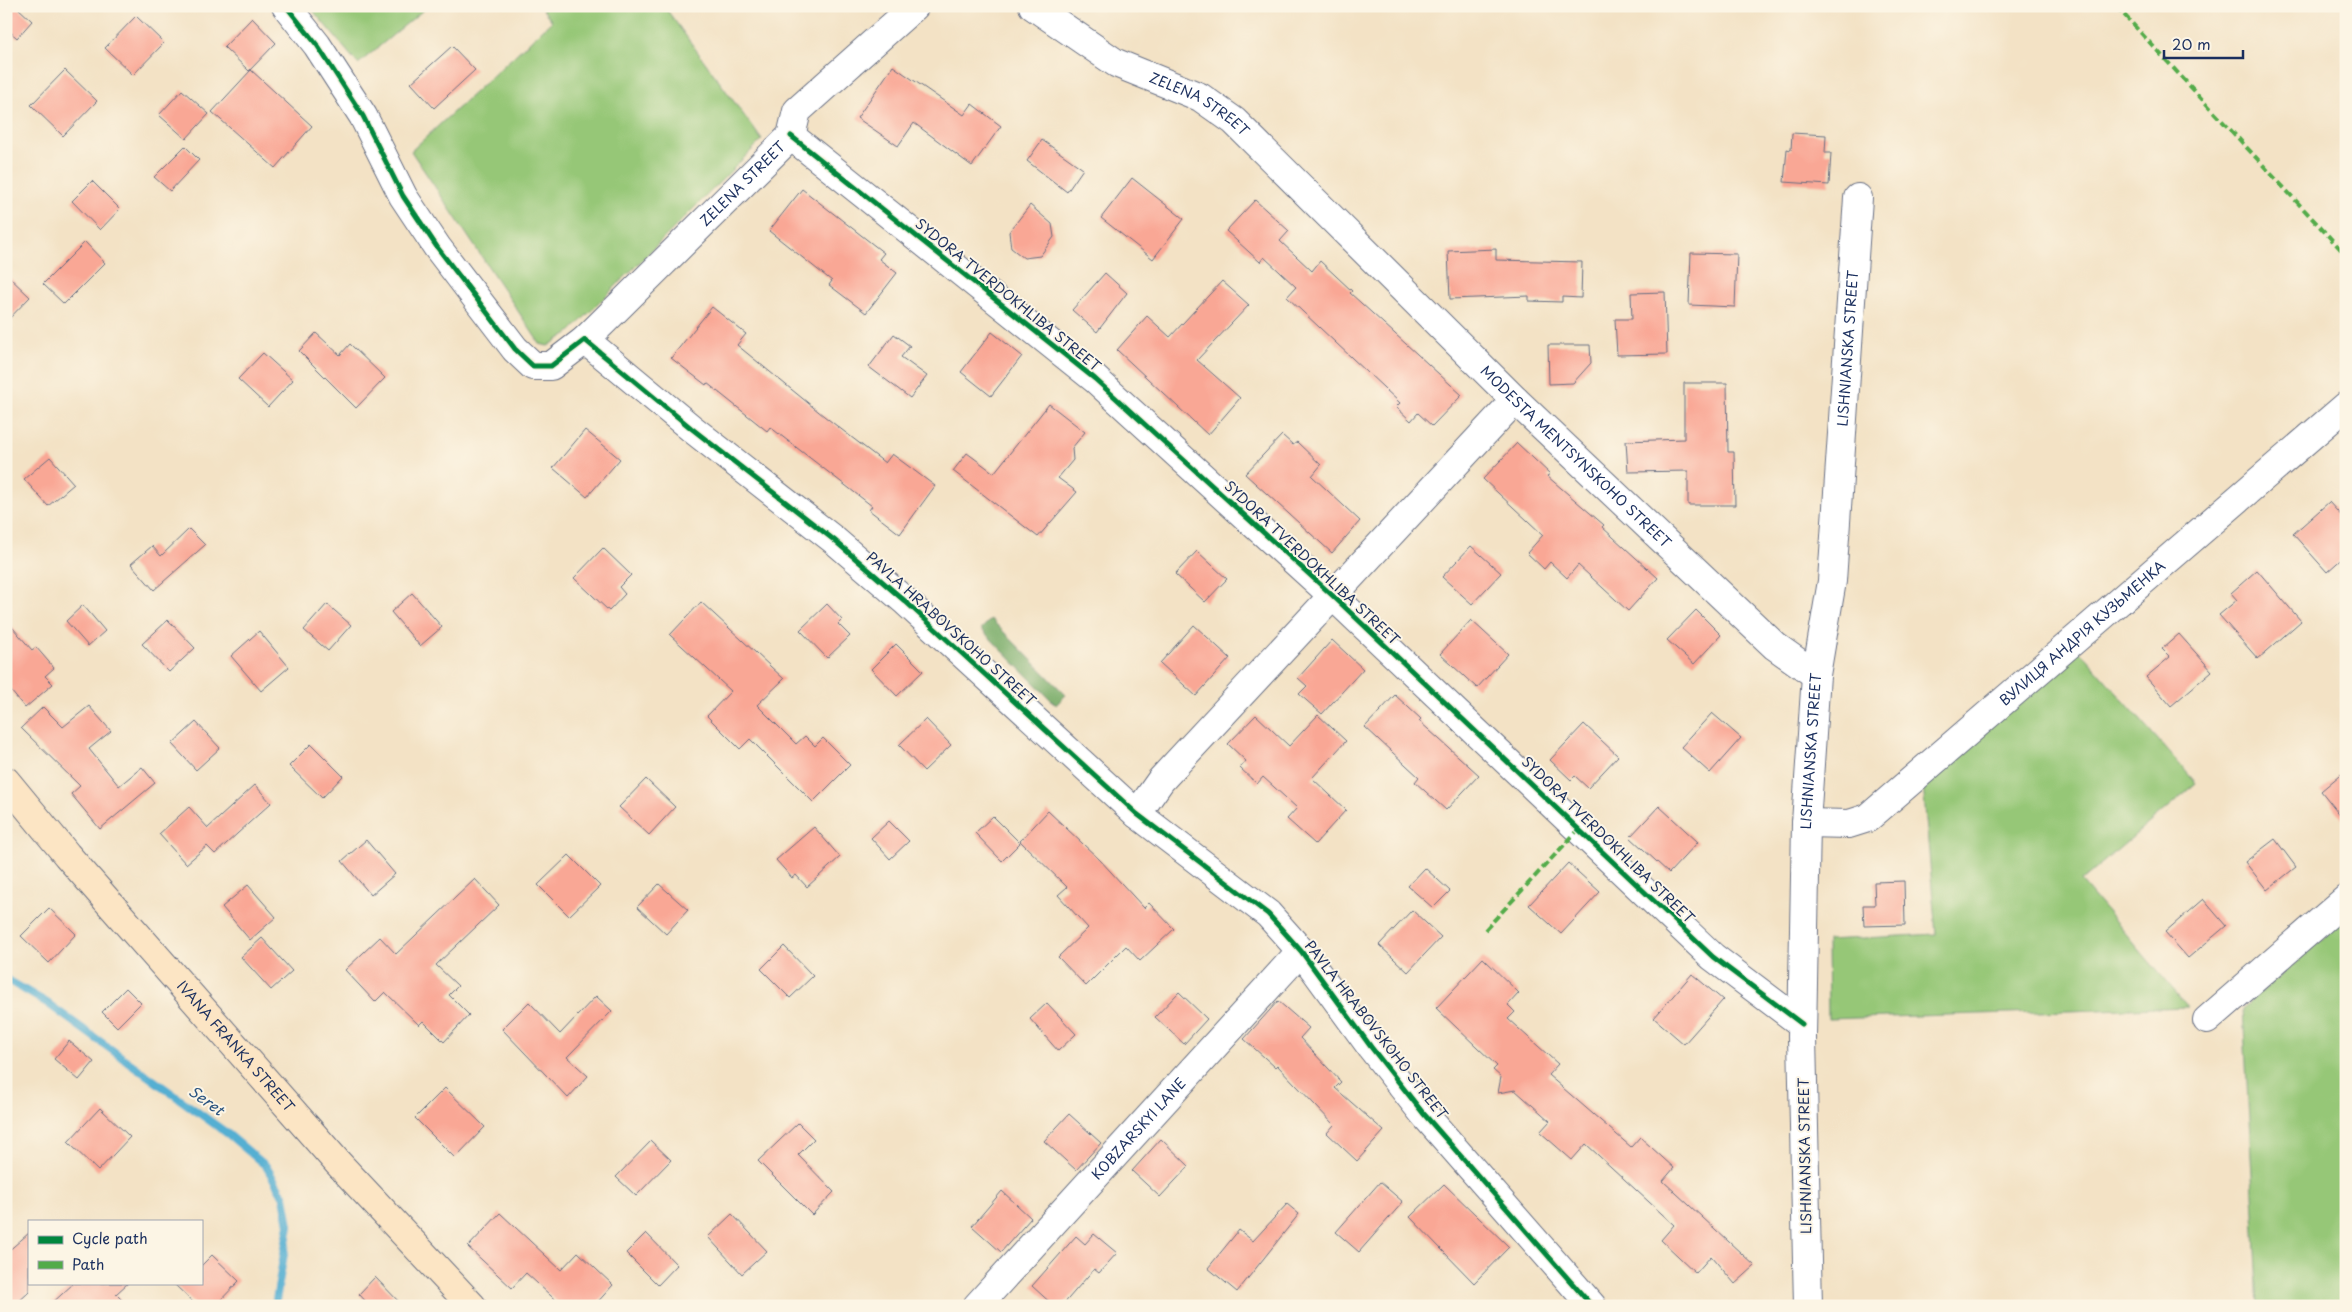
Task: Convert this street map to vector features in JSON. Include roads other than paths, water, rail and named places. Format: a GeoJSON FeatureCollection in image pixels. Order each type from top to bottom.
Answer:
{"type":"FeatureCollection","features":[{"type":"Feature","properties":{"kind":"main road","name":"IVANA FRANKA STREET"},"geometry":{"type":"LineString","coordinates":[[6,780],[67,855],[338,1163],[472,1306]]}},
{"type":"Feature","properties":{"kind":"street"},"geometry":{"type":"LineString","coordinates":[[286,6],[317,44],[363,116],[403,196],[438,247],[515,349],[533,366],[551,366],[585,340]]}},
{"type":"Feature","properties":{"kind":"street","name":"ZELENA STREET"},"geometry":{"type":"LineString","coordinates":[[585,340],[791,136],[796,111],[915,6]]}},
{"type":"Feature","properties":{"kind":"street","name":"ZELENA STREET"},"geometry":{"type":"LineString","coordinates":[[1033,6],[1116,63],[1200,97],[1234,122],[1343,231]]}},
{"type":"Feature","properties":{"kind":"street","name":"SYDORA TVERDOKHLIBA STREET"},"geometry":{"type":"LineString","coordinates":[[791,136],[1095,379],[1333,596],[1713,957],[1802,1024]]}},
{"type":"Feature","properties":{"kind":"street","name":"LISHNIANSKA STREET"},"geometry":{"type":"LineString","coordinates":[[1808,1306],[1802,1024],[1806,823],[1816,675],[1832,581],[1858,198]]}},
{"type":"Feature","properties":{"kind":"street","name":"MODESTA MENTSYNSKOHO STREET"},"geometry":{"type":"LineString","coordinates":[[1343,231],[1514,400],[1776,646],[1816,675]]}},
{"type":"Feature","properties":{"kind":"street","name":"PAVLA HRABOVSKOHO STREET"},"geometry":{"type":"LineString","coordinates":[[585,340],[691,428],[834,540],[906,602],[1137,814],[1268,914],[1301,951],[1371,1047],[1423,1113],[1592,1306]]}},
{"type":"Feature","properties":{"kind":"street"},"geometry":{"type":"LineString","coordinates":[[1137,814],[1161,780],[1514,400]]}},
{"type":"Feature","properties":{"kind":"street","name":"ВУЛИЦЯ АНДРІЯ КУЗЬМЕНКА"},"geometry":{"type":"LineString","coordinates":[[1806,823],[1849,824],[1868,818],[2346,406]]}},
{"type":"Feature","properties":{"kind":"street"},"geometry":{"type":"LineString","coordinates":[[2206,1020],[2346,899]]}},
{"type":"Feature","properties":{"kind":"street","name":"KOBZARSKYI LANE"},"geometry":{"type":"LineString","coordinates":[[978,1306],[1301,951]]}},
{"type":"Feature","properties":{"kind":"waterway","name":"Seret"},"geometry":{"type":"LineString","coordinates":[[6,979],[47,1003],[228,1134],[266,1166],[284,1197],[289,1225],[275,1306]]}}]}
